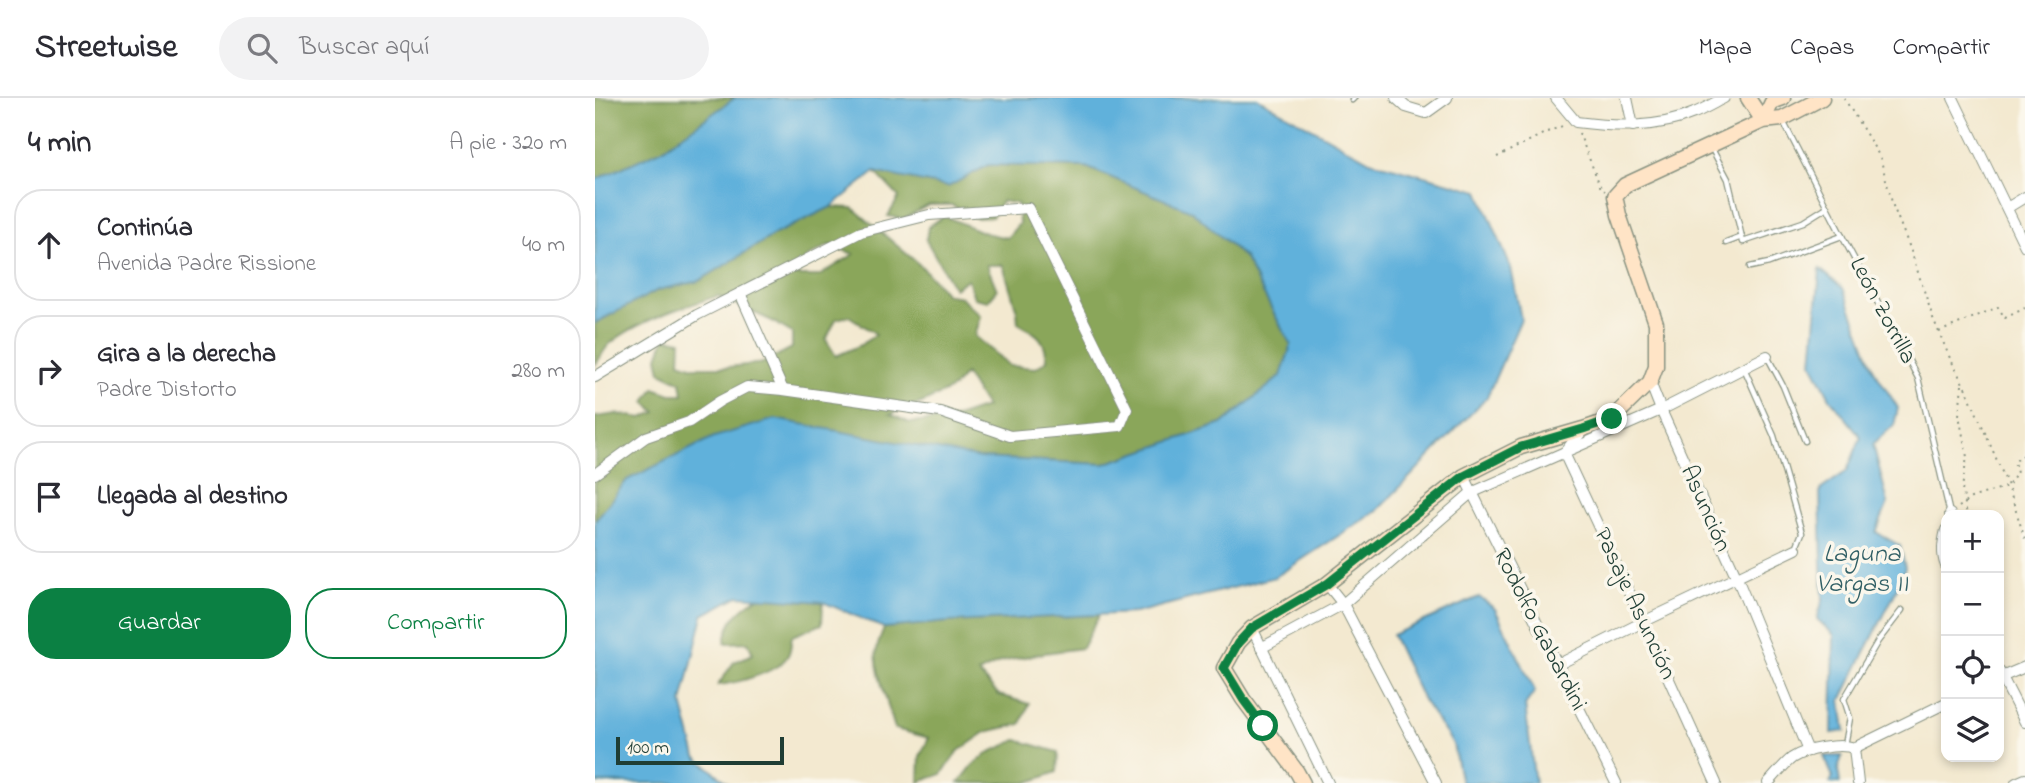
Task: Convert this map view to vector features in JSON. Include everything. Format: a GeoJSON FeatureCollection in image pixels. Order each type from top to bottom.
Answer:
{"type":"FeatureCollection","features":[{"type":"Feature","properties":{"kind":"street"},"geometry":{"type":"LineString","coordinates":[[1396,98],[1406,107],[1426,113],[1447,98]]}},
{"type":"Feature","properties":{"kind":"street"},"geometry":{"type":"LineString","coordinates":[[1556,98],[1576,122],[1633,126],[1664,122],[1694,113],[1724,98]]}},
{"type":"Feature","properties":{"kind":"street"},"geometry":{"type":"LineString","coordinates":[[1627,98],[1633,126]]}},
{"type":"Feature","properties":{"kind":"street"},"geometry":{"type":"LineString","coordinates":[[1748,98],[1763,121]]}},
{"type":"Feature","properties":{"kind":"street"},"geometry":{"type":"LineString","coordinates":[[1763,121],[1772,102],[1783,98]]}},
{"type":"Feature","properties":{"kind":"street"},"geometry":{"type":"LineString","coordinates":[[1303,783],[1224,668],[1238,643],[1252,628],[1327,584],[1464,476],[1521,447],[1612,419],[1650,382],[1656,366],[1655,323],[1619,215],[1620,191],[1710,145],[1763,121],[1782,119],[1822,98]]}},
{"type":"Feature","properties":{"kind":"street"},"geometry":{"type":"LineString","coordinates":[[1954,98],[2025,246]]}},
{"type":"Feature","properties":{"kind":"street"},"geometry":{"type":"LineString","coordinates":[[2007,208],[2025,197]]}},
{"type":"Feature","properties":{"kind":"street"},"geometry":{"type":"LineString","coordinates":[[595,377],[697,315],[861,232],[929,215],[1028,208],[1127,409],[1120,426],[1010,436],[940,412],[747,387],[689,422],[646,438],[595,474]]}},
{"type":"Feature","properties":{"kind":"street"},"geometry":{"type":"LineString","coordinates":[[740,293],[783,390]]}},
{"type":"Feature","properties":{"kind":"street"},"geometry":{"type":"LineString","coordinates":[[1261,648],[1343,604],[1471,493],[1661,410],[1767,356]]}},
{"type":"Feature","properties":{"kind":"street","name":"Asunción"},"geometry":{"type":"LineString","coordinates":[[1650,382],[1737,578],[1808,751]]}},
{"type":"Feature","properties":{"kind":"street"},"geometry":{"type":"LineString","coordinates":[[1564,453],[1583,429]]}},
{"type":"Feature","properties":{"kind":"street","name":"Pasaje Asunción"},"geometry":{"type":"LineString","coordinates":[[1564,453],[1716,783]]}},
{"type":"Feature","properties":{"kind":"street","name":"Rodolfo Gabardini"},"geometry":{"type":"LineString","coordinates":[[1464,476],[1616,783]]}},
{"type":"Feature","properties":{"kind":"street"},"geometry":{"type":"LineString","coordinates":[[1557,665],[1796,549]]}},
{"type":"Feature","properties":{"kind":"street"},"geometry":{"type":"LineString","coordinates":[[1327,584],[1343,604],[1436,783]]}},
{"type":"Feature","properties":{"kind":"street"},"geometry":{"type":"LineString","coordinates":[[1252,628],[1328,783]]}},
{"type":"Feature","properties":{"kind":"street"},"geometry":{"type":"LineString","coordinates":[[2004,675],[2025,667]]}},
{"type":"Feature","properties":{"kind":"street"},"geometry":{"type":"LineString","coordinates":[[2004,683],[2025,722]]}},
{"type":"Feature","properties":{"kind":"street"},"geometry":{"type":"LineString","coordinates":[[1768,783],[1793,758],[1808,751],[1850,746],[1941,706]]}},
{"type":"Feature","properties":{"kind":"street"},"geometry":{"type":"LineString","coordinates":[[1850,746],[1858,783]]}},
{"type":"Feature","properties":{"kind":"street"},"geometry":{"type":"LineString","coordinates":[[2016,783],[2025,779]]}},
{"type":"Feature","properties":{"kind":"lane","name":"León Zorrilla"},"geometry":{"type":"LineString","coordinates":[[1782,119],[1918,378],[1949,510]]}},
{"type":"Feature","properties":{"kind":"lane"},"geometry":{"type":"LineString","coordinates":[[1710,145],[1728,179],[1743,242],[1803,222],[1827,207]]}},
{"type":"Feature","properties":{"kind":"lane"},"geometry":{"type":"LineString","coordinates":[[1750,267],[1769,263],[1842,236]]}},
{"type":"Feature","properties":{"kind":"lane"},"geometry":{"type":"LineString","coordinates":[[1726,243],[1742,237]]}},
{"type":"Feature","properties":{"kind":"lane"},"geometry":{"type":"LineString","coordinates":[[1767,356],[1783,386],[1805,441]]}},
{"type":"Feature","properties":{"kind":"lane"},"geometry":{"type":"LineString","coordinates":[[1744,368],[1774,436],[1802,533],[1796,549]]}},
{"type":"Feature","properties":{"kind":"lane"},"geometry":{"type":"LineString","coordinates":[[1850,746],[1850,719],[1844,699],[1878,641],[1902,610]]}},
{"type":"Feature","properties":{"kind":"path"},"geometry":{"type":"LineString","coordinates":[[1844,98],[1879,157],[1893,206],[1938,332],[2008,486],[2025,539]]}},
{"type":"Feature","properties":{"kind":"path"},"geometry":{"type":"LineString","coordinates":[[1497,157],[1547,132],[1576,122],[1581,143],[1601,188],[1620,191]]}},
{"type":"Feature","properties":{"kind":"path"},"geometry":{"type":"LineString","coordinates":[[1938,332],[1998,307],[2004,318],[2025,308]]}},
{"type":"Feature","properties":{"kind":"path"},"geometry":{"type":"LineString","coordinates":[[1962,382],[1959,415],[1967,457],[1962,488],[1966,510]]}},
{"type":"Feature","properties":{"kind":"path"},"geometry":{"type":"LineString","coordinates":[[1955,510],[1971,498],[2008,486],[2017,473],[2014,462],[2025,454]]}},
{"type":"Feature","properties":{"kind":"green space"},"geometry":{"type":"Polygon","coordinates":[[[595,98],[735,98],[661,150],[595,180],[595,98]]]}},
{"type":"Feature","properties":{"kind":"green space"},"geometry":{"type":"Polygon","coordinates":[[[988,165],[1086,167],[1192,211],[1244,257],[1291,345],[1281,376],[1222,424],[1104,464],[980,458],[627,480],[595,521],[595,417],[617,414],[642,418],[656,412],[645,402],[654,388],[671,394],[683,394],[681,382],[661,372],[658,357],[665,338],[681,341],[680,362],[694,367],[729,367],[763,363],[792,348],[792,333],[718,296],[662,315],[634,328],[609,345],[595,365],[595,323],[658,290],[699,281],[777,233],[831,207],[853,208],[922,267],[946,294],[961,297],[981,316],[975,336],[1010,366],[1036,368],[1047,360],[1039,337],[1018,323],[1003,265],[987,265],[997,290],[988,301],[974,298],[968,279],[954,288],[926,240],[928,227],[944,216],[985,233],[1007,238],[1019,224],[1018,204],[1002,201],[992,217],[976,218],[952,205],[929,205],[903,219],[888,216],[899,197],[875,172],[948,187],[988,165]],[[829,245],[806,258],[797,276],[819,276],[854,254],[829,245]],[[849,316],[836,319],[826,340],[836,356],[861,345],[876,334],[849,316]],[[965,374],[953,388],[890,414],[910,423],[950,419],[986,407],[965,374]]]}},
{"type":"Feature","properties":{"kind":"green space"},"geometry":{"type":"Polygon","coordinates":[[[758,597],[823,602],[822,624],[792,636],[789,653],[778,666],[747,679],[718,685],[734,662],[753,654],[748,642],[725,643],[735,616],[758,597]]]}},
{"type":"Feature","properties":{"kind":"green space"},"geometry":{"type":"Polygon","coordinates":[[[1099,615],[1082,648],[1000,662],[978,673],[999,695],[1029,704],[1021,724],[986,732],[957,752],[942,774],[919,782],[920,756],[929,738],[895,729],[877,666],[877,649],[884,628],[948,622],[1099,615]]]}},
{"type":"Feature","properties":{"kind":"green space"},"geometry":{"type":"Polygon","coordinates":[[[1017,740],[1058,752],[1057,772],[1026,783],[959,783],[973,765],[990,752],[1017,740]]]}},
{"type":"Feature","properties":{"kind":"water"},"geometry":{"type":"Polygon","coordinates":[[[735,98],[1257,98],[1370,161],[1479,191],[1511,268],[1521,319],[1487,397],[1378,510],[1275,577],[1135,613],[948,622],[884,628],[823,602],[738,596],[703,615],[682,703],[696,757],[728,783],[595,783],[595,521],[627,480],[714,437],[775,419],[980,458],[1104,464],[1222,424],[1281,376],[1291,345],[1244,257],[1192,211],[1086,167],[988,165],[948,187],[875,172],[831,207],[777,233],[699,281],[658,290],[595,323],[595,180],[661,150],[735,98]]]}},
{"type":"Feature","properties":{"kind":"water","name":"Laguna Vargas II"},"geometry":{"type":"Polygon","coordinates":[[[1820,269],[1843,288],[1874,370],[1898,408],[1894,425],[1873,444],[1888,503],[1876,532],[1900,546],[1905,568],[1841,700],[1845,731],[1832,733],[1834,635],[1817,619],[1823,600],[1820,490],[1847,471],[1861,437],[1830,398],[1812,363],[1820,269]]]}},
{"type":"Feature","properties":{"kind":"water"},"geometry":{"type":"Polygon","coordinates":[[[1479,597],[1495,609],[1535,691],[1525,705],[1535,783],[1461,783],[1453,744],[1423,700],[1392,635],[1479,597]]]}},
{"type":"Feature","properties":{"kind":"water"},"geometry":{"type":"Polygon","coordinates":[[[1824,756],[1842,756],[1838,770],[1840,783],[1830,783],[1833,777],[1824,756]]]}},
{"type":"Feature","properties":{"kind":"route"},"geometry":{"type":"LineString","coordinates":[[1263,726],[1224,668],[1238,643],[1252,628],[1327,584],[1464,476],[1521,447],[1612,419]]}}]}
